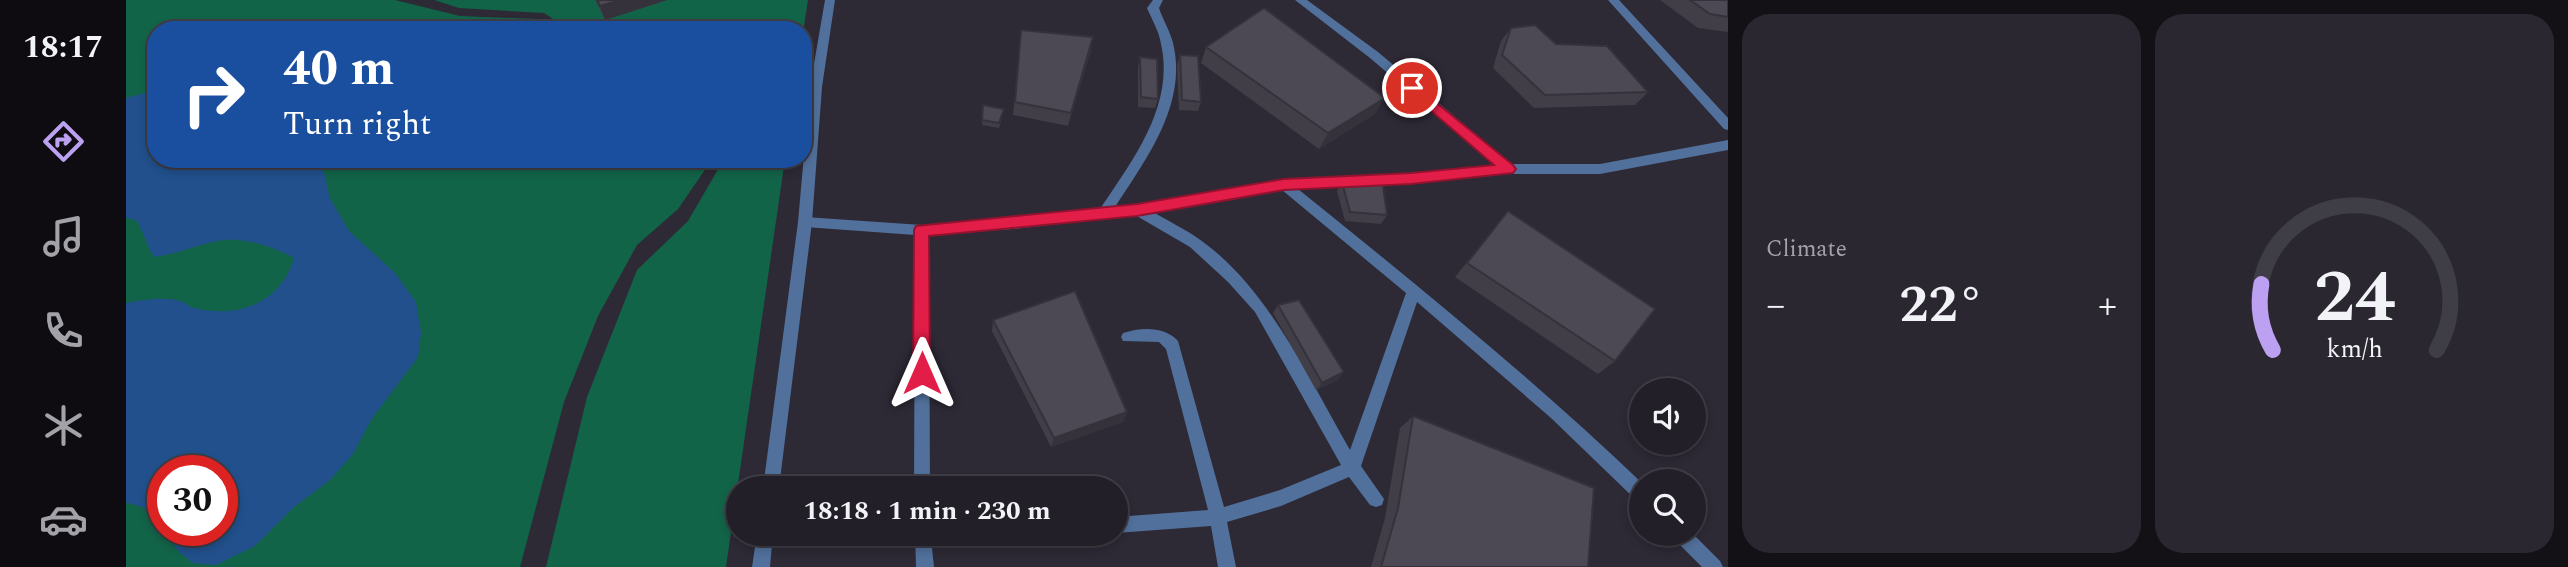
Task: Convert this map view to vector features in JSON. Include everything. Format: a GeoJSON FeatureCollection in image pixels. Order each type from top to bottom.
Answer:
{"type":"FeatureCollection","features":[{"type":"Feature","properties":{"kind":"street"},"geometry":{"type":"LineString","coordinates":[[812,143],[830,0]]}},
{"type":"Feature","properties":{"kind":"street"},"geometry":{"type":"LineString","coordinates":[[1104,214],[1155,135],[1166,108],[1168,45],[1153,8],[1158,0]]}},
{"type":"Feature","properties":{"kind":"street"},"geometry":{"type":"LineString","coordinates":[[1300,0],[1374,55],[1508,169]]}},
{"type":"Feature","properties":{"kind":"street"},"geometry":{"type":"LineString","coordinates":[[1613,0],[1728,126]]}},
{"type":"Feature","properties":{"kind":"street"},"geometry":{"type":"LineString","coordinates":[[805,222],[922,230],[1137,210],[1284,185],[1411,179],[1508,169],[1600,169],[1728,145]]}},
{"type":"Feature","properties":{"kind":"street"},"geometry":{"type":"LineString","coordinates":[[773,476],[810,168]]}},
{"type":"Feature","properties":{"kind":"street"},"geometry":{"type":"LineString","coordinates":[[1284,185],[1414,290],[1629,481]]}},
{"type":"Feature","properties":{"kind":"street"},"geometry":{"type":"LineString","coordinates":[[1137,210],[1195,243],[1233,278],[1260,308],[1352,468],[1376,499]]}},
{"type":"Feature","properties":{"kind":"street"},"geometry":{"type":"LineString","coordinates":[[922,230],[922,476]]}},
{"type":"Feature","properties":{"kind":"street"},"geometry":{"type":"LineString","coordinates":[[1128,524],[1218,517],[1281,498],[1352,468],[1414,290]]}},
{"type":"Feature","properties":{"kind":"street"},"geometry":{"type":"LineString","coordinates":[[1128,337],[1160,335],[1168,338],[1173,346],[1218,517],[1227,567]]}},
{"type":"Feature","properties":{"kind":"street"},"geometry":{"type":"LineString","coordinates":[[761,567],[764,546]]}},
{"type":"Feature","properties":{"kind":"street"},"geometry":{"type":"LineString","coordinates":[[924,546],[925,567]]}},
{"type":"Feature","properties":{"kind":"street"},"geometry":{"type":"LineString","coordinates":[[1693,546],[1714,567]]}},
{"type":"Feature","properties":{"kind":"green space"},"geometry":{"type":"Polygon","coordinates":[[[126,0],[395,0],[460,16],[540,21],[147,21],[147,168],[706,168],[678,209],[637,245],[598,316],[564,402],[520,567],[126,567],[126,0]]]}},
{"type":"Feature","properties":{"kind":"green space"},"geometry":{"type":"Polygon","coordinates":[[[434,0],[808,0],[805,21],[556,21],[544,13],[459,8],[434,0]]]}},
{"type":"Feature","properties":{"kind":"green space"},"geometry":{"type":"Polygon","coordinates":[[[719,168],[784,168],[739,476],[726,476],[726,546],[729,546],[726,567],[546,567],[587,397],[637,270],[688,221],[719,168]]]}},
{"type":"Feature","properties":{"kind":"water"},"geometry":{"type":"Polygon","coordinates":[[[147,92],[147,168],[323,168],[330,198],[349,231],[395,273],[416,302],[421,333],[418,357],[371,420],[353,454],[330,480],[294,507],[255,546],[216,565],[193,563],[175,546],[238,546],[238,455],[147,455],[147,510],[126,503],[126,303],[167,299],[211,311],[242,309],[256,304],[280,286],[294,258],[278,250],[242,240],[215,241],[154,257],[136,220],[126,218],[126,98],[147,92]]]}},
{"type":"Feature","properties":{"kind":"building"},"geometry":{"type":"Polygon","coordinates":[[[597,0],[621,0],[600,6],[597,0]]]}},
{"type":"Feature","properties":{"kind":"building"},"geometry":{"type":"Polygon","coordinates":[[[1690,0],[1728,0],[1728,17],[1710,14],[1690,0]]]}},
{"type":"Feature","properties":{"kind":"building"},"geometry":{"type":"Polygon","coordinates":[[[1264,8],[1385,98],[1328,133],[1206,47],[1264,8]]]}},
{"type":"Feature","properties":{"kind":"building"},"geometry":{"type":"Polygon","coordinates":[[[1535,25],[1556,44],[1607,46],[1648,92],[1545,95],[1502,55],[1511,28],[1535,25]]]}},
{"type":"Feature","properties":{"kind":"building"},"geometry":{"type":"Polygon","coordinates":[[[1021,30],[1093,37],[1071,113],[1015,102],[1021,30]]]}},
{"type":"Feature","properties":{"kind":"building"},"geometry":{"type":"Polygon","coordinates":[[[1180,55],[1198,56],[1201,102],[1182,100],[1180,55]]]}},
{"type":"Feature","properties":{"kind":"building"},"geometry":{"type":"Polygon","coordinates":[[[1140,57],[1157,59],[1158,99],[1141,97],[1140,57]]]}},
{"type":"Feature","properties":{"kind":"building"},"geometry":{"type":"Polygon","coordinates":[[[983,105],[1004,109],[999,123],[982,120],[983,105]]]}},
{"type":"Feature","properties":{"kind":"building"},"geometry":{"type":"Polygon","coordinates":[[[1342,182],[1383,185],[1387,215],[1350,212],[1342,182]]]}},
{"type":"Feature","properties":{"kind":"building"},"geometry":{"type":"Polygon","coordinates":[[[1508,211],[1655,309],[1615,361],[1467,263],[1508,211]]]}},
{"type":"Feature","properties":{"kind":"building"},"geometry":{"type":"Polygon","coordinates":[[[1075,291],[1127,412],[1054,438],[993,320],[1075,291]]]}},
{"type":"Feature","properties":{"kind":"building"},"geometry":{"type":"Polygon","coordinates":[[[1299,300],[1344,372],[1322,383],[1278,305],[1299,300]]]}},
{"type":"Feature","properties":{"kind":"building"},"geometry":{"type":"Polygon","coordinates":[[[1413,416],[1594,488],[1588,567],[1381,567],[1398,508],[1413,416]]]}},
{"type":"Feature","properties":{"kind":"route"},"geometry":{"type":"LineString","coordinates":[[922,373],[922,230],[1013,224],[1137,210],[1284,185],[1411,179],[1508,169],[1412,88]]}}]}
